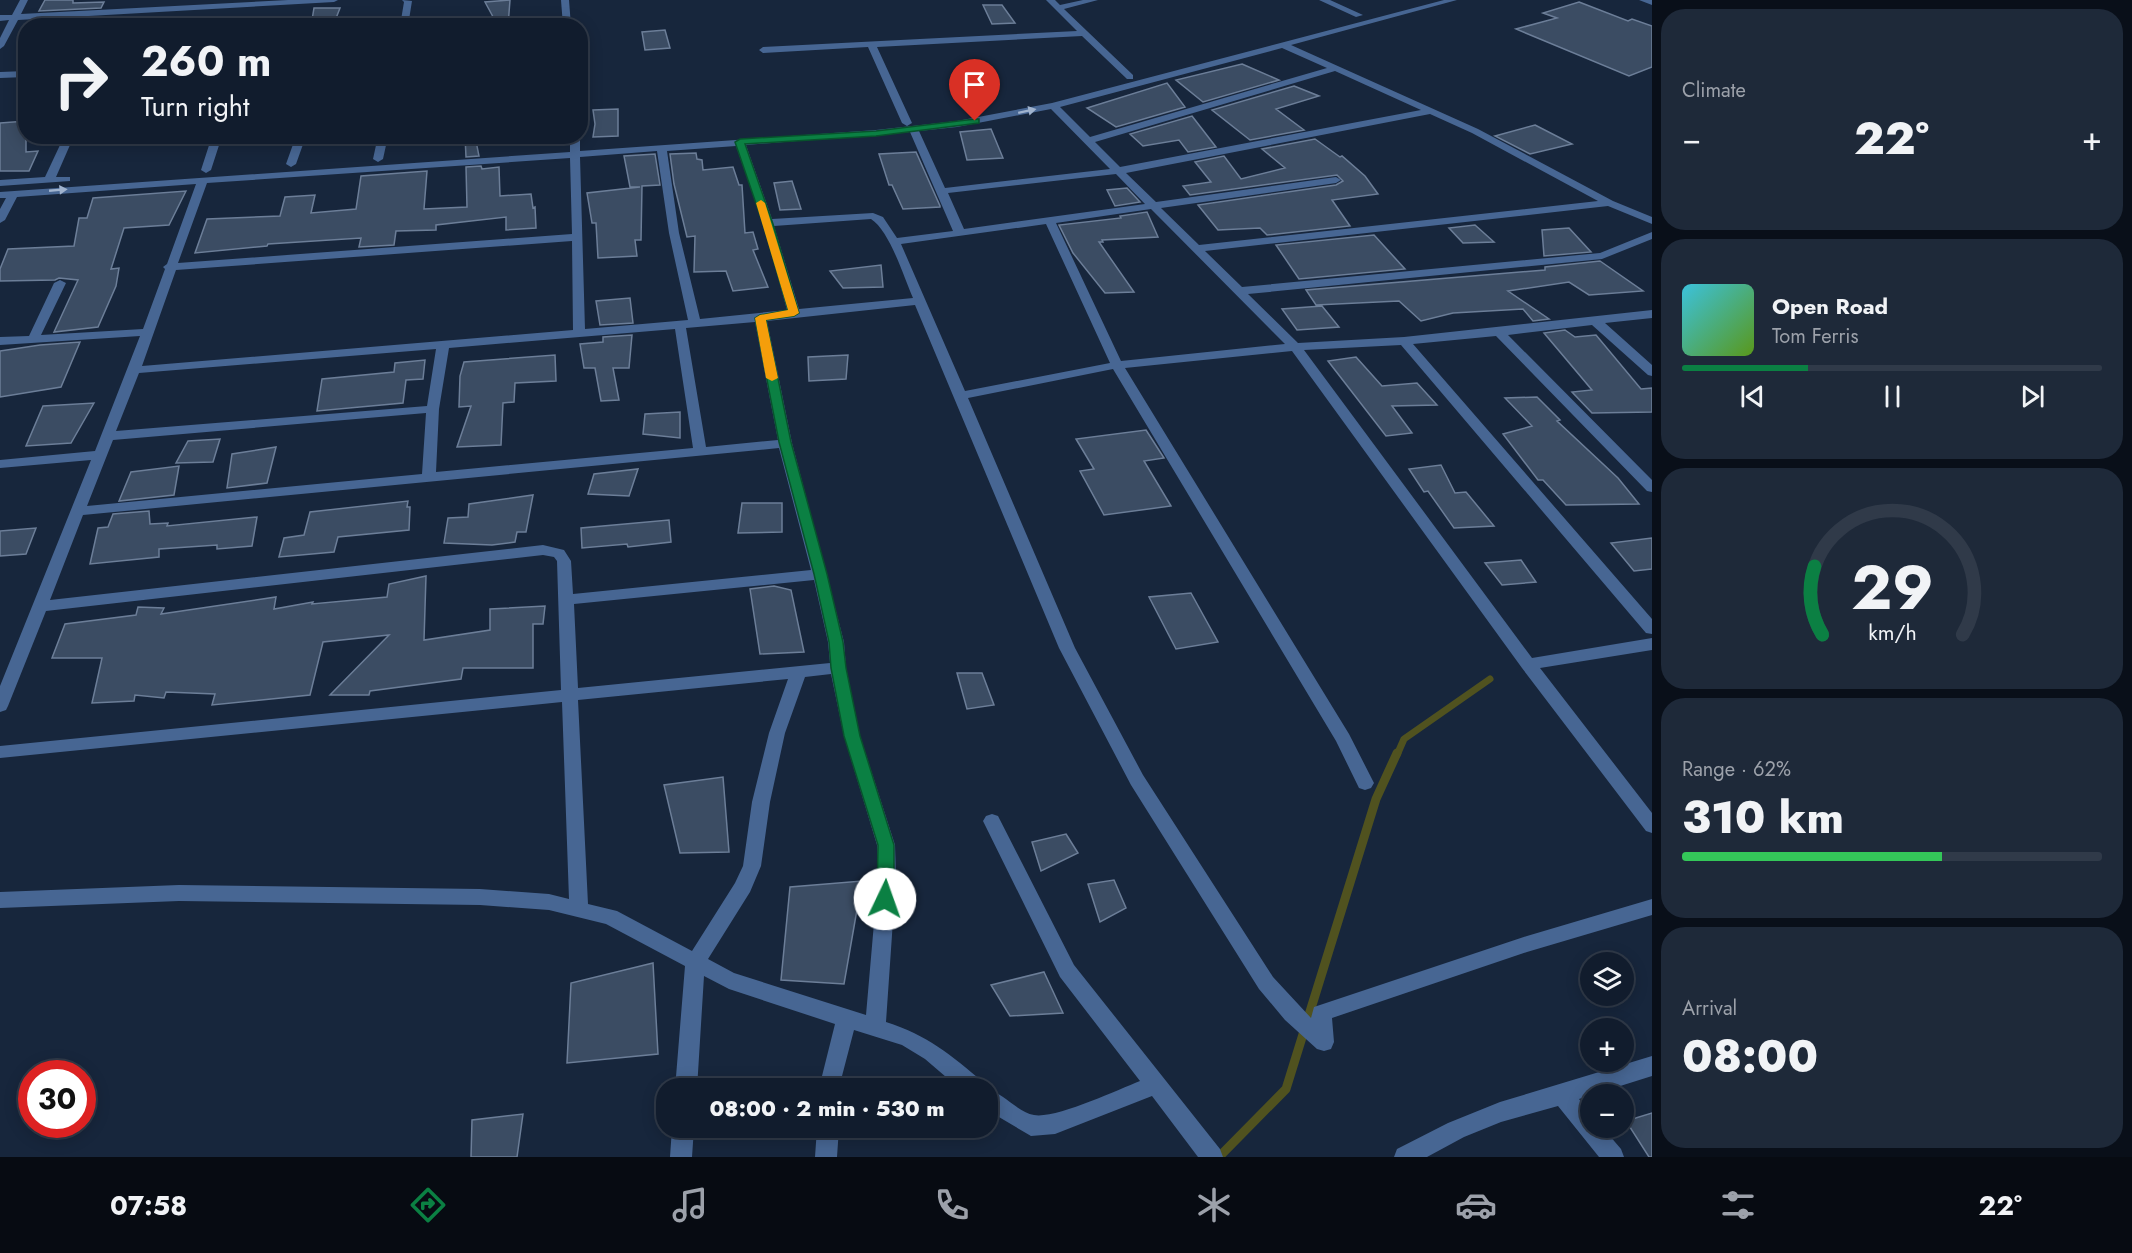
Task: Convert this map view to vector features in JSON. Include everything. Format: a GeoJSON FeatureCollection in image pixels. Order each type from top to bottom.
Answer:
{"type":"FeatureCollection","features":[{"type":"Feature","properties":{"kind":"street"},"geometry":{"type":"LineString","coordinates":[[0,46],[24,0]]}},
{"type":"Feature","properties":{"kind":"street"},"geometry":{"type":"LineString","coordinates":[[123,11],[129,0]]}},
{"type":"Feature","properties":{"kind":"street"},"geometry":{"type":"LineString","coordinates":[[0,18],[334,0]]}},
{"type":"Feature","properties":{"kind":"street"},"geometry":{"type":"LineString","coordinates":[[405,18],[408,1],[406,0]]}},
{"type":"Feature","properties":{"kind":"street"},"geometry":{"type":"LineString","coordinates":[[565,0],[566,18]]}},
{"type":"Feature","properties":{"kind":"street"},"geometry":{"type":"LineString","coordinates":[[1050,0],[1130,77]]}},
{"type":"Feature","properties":{"kind":"street"},"geometry":{"type":"LineString","coordinates":[[1058,8],[1094,0]]}},
{"type":"Feature","properties":{"kind":"street"},"geometry":{"type":"LineString","coordinates":[[1323,0],[1359,15]]}},
{"type":"Feature","properties":{"kind":"street"},"geometry":{"type":"LineString","coordinates":[[0,195],[291,164],[910,126],[1130,77],[1419,0],[1430,6]]}},
{"type":"Feature","properties":{"kind":"street"},"geometry":{"type":"LineString","coordinates":[[0,183],[204,174],[575,145],[662,149],[994,118],[1053,106],[1453,0]]}},
{"type":"Feature","properties":{"kind":"street"},"geometry":{"type":"LineString","coordinates":[[1643,0],[1652,3]]}},
{"type":"Feature","properties":{"kind":"street"},"geometry":{"type":"LineString","coordinates":[[763,51],[1085,33]]}},
{"type":"Feature","properties":{"kind":"street"},"geometry":{"type":"LineString","coordinates":[[871,44],[960,233]]}},
{"type":"Feature","properties":{"kind":"street"},"geometry":{"type":"LineString","coordinates":[[1281,44],[1475,131],[1610,203],[1652,221]]}},
{"type":"Feature","properties":{"kind":"street"},"geometry":{"type":"LineString","coordinates":[[1088,141],[1337,68]]}},
{"type":"Feature","properties":{"kind":"street"},"geometry":{"type":"LineString","coordinates":[[0,75],[18,74]]}},
{"type":"Feature","properties":{"kind":"street"},"geometry":{"type":"LineString","coordinates":[[1053,106],[1295,346],[1528,664],[1652,826]]}},
{"type":"Feature","properties":{"kind":"street"},"geometry":{"type":"LineString","coordinates":[[942,191],[1119,171],[1431,111]]}},
{"type":"Feature","properties":{"kind":"street"},"geometry":{"type":"LineString","coordinates":[[740,142],[768,224],[794,313]]}},
{"type":"Feature","properties":{"kind":"street"},"geometry":{"type":"LineString","coordinates":[[0,706],[134,370],[214,144]]}},
{"type":"Feature","properties":{"kind":"street"},"geometry":{"type":"LineString","coordinates":[[291,164],[298,144]]}},
{"type":"Feature","properties":{"kind":"street"},"geometry":{"type":"LineString","coordinates":[[378,159],[381,144]]}},
{"type":"Feature","properties":{"kind":"street"},"geometry":{"type":"LineString","coordinates":[[575,145],[579,333]]}},
{"type":"Feature","properties":{"kind":"street"},"geometry":{"type":"LineString","coordinates":[[49,180],[65,146]]}},
{"type":"Feature","properties":{"kind":"street"},"geometry":{"type":"LineString","coordinates":[[662,149],[674,233],[695,324]]}},
{"type":"Feature","properties":{"kind":"street"},"geometry":{"type":"LineString","coordinates":[[894,242],[1336,180]]}},
{"type":"Feature","properties":{"kind":"street"},"geometry":{"type":"LineString","coordinates":[[0,219],[13,194]]}},
{"type":"Feature","properties":{"kind":"street"},"geometry":{"type":"LineString","coordinates":[[1196,249],[1610,203]]}},
{"type":"Feature","properties":{"kind":"street"},"geometry":{"type":"LineString","coordinates":[[768,224],[873,216],[879,219],[894,242],[1067,648],[1137,780],[1266,983],[1292,1014],[1324,1042],[1321,1013],[1527,944],[1652,907]]}},
{"type":"Feature","properties":{"kind":"street"},"geometry":{"type":"LineString","coordinates":[[1050,221],[1117,366],[1343,739],[1365,783]]}},
{"type":"Feature","properties":{"kind":"street"},"geometry":{"type":"LineString","coordinates":[[1238,291],[1602,256],[1652,235]]}},
{"type":"Feature","properties":{"kind":"street"},"geometry":{"type":"LineString","coordinates":[[169,267],[577,237]]}},
{"type":"Feature","properties":{"kind":"street"},"geometry":{"type":"LineString","coordinates":[[33,339],[60,283]]}},
{"type":"Feature","properties":{"kind":"street"},"geometry":{"type":"LineString","coordinates":[[134,370],[695,324],[919,301]]}},
{"type":"Feature","properties":{"kind":"street"},"geometry":{"type":"LineString","coordinates":[[961,396],[1117,366],[1295,346],[1404,341],[1499,332],[1652,314]]}},
{"type":"Feature","properties":{"kind":"street"},"geometry":{"type":"LineString","coordinates":[[760,318],[785,442],[836,642],[838,668],[852,736],[886,845],[887,877],[874,1028]]}},
{"type":"Feature","properties":{"kind":"street"},"geometry":{"type":"LineString","coordinates":[[1595,321],[1652,372]]}},
{"type":"Feature","properties":{"kind":"street"},"geometry":{"type":"LineString","coordinates":[[680,325],[700,451]]}},
{"type":"Feature","properties":{"kind":"street"},"geometry":{"type":"LineString","coordinates":[[0,341],[146,332]]}},
{"type":"Feature","properties":{"kind":"street"},"geometry":{"type":"LineString","coordinates":[[1499,332],[1652,488]]}},
{"type":"Feature","properties":{"kind":"street"},"geometry":{"type":"LineString","coordinates":[[1404,341],[1652,629]]}},
{"type":"Feature","properties":{"kind":"street"},"geometry":{"type":"LineString","coordinates":[[429,477],[433,409],[443,344]]}},
{"type":"Feature","properties":{"kind":"street"},"geometry":{"type":"LineString","coordinates":[[108,436],[433,409]]}},
{"type":"Feature","properties":{"kind":"street"},"geometry":{"type":"LineString","coordinates":[[78,511],[785,442]]}},
{"type":"Feature","properties":{"kind":"street"},"geometry":{"type":"LineString","coordinates":[[0,464],[100,455]]}},
{"type":"Feature","properties":{"kind":"street"},"geometry":{"type":"LineString","coordinates":[[40,606],[543,550],[559,553],[564,561],[579,909]]}},
{"type":"Feature","properties":{"kind":"street"},"geometry":{"type":"LineString","coordinates":[[566,600],[820,574]]}},
{"type":"Feature","properties":{"kind":"street"},"geometry":{"type":"LineString","coordinates":[[1528,664],[1652,644]]}},
{"type":"Feature","properties":{"kind":"street"},"geometry":{"type":"LineString","coordinates":[[0,752],[798,674],[838,668]]}},
{"type":"Feature","properties":{"kind":"street"},"geometry":{"type":"LineString","coordinates":[[687,1078],[695,962],[743,887],[752,866],[761,802],[777,733],[798,674]]}},
{"type":"Feature","properties":{"kind":"street"},"geometry":{"type":"LineString","coordinates":[[992,821],[1067,970],[1212,1157]]}},
{"type":"Feature","properties":{"kind":"street"},"geometry":{"type":"LineString","coordinates":[[0,900],[190,893],[480,897],[549,902],[610,917],[729,980],[908,1038],[932,1052],[963,1078]]}},
{"type":"Feature","properties":{"kind":"street"},"geometry":{"type":"LineString","coordinates":[[832,1078],[847,1018]]}},
{"type":"Feature","properties":{"kind":"street"},"geometry":{"type":"LineString","coordinates":[[1405,1157],[1456,1130],[1500,1112],[1652,1066]]}},
{"type":"Feature","properties":{"kind":"street"},"geometry":{"type":"LineString","coordinates":[[998,1105],[1031,1126],[1054,1124],[1156,1084]]}},
{"type":"Feature","properties":{"kind":"street"},"geometry":{"type":"LineString","coordinates":[[1562,1095],[1613,1157]]}},
{"type":"Feature","properties":{"kind":"street"},"geometry":{"type":"LineString","coordinates":[[681,1157],[682,1138]]}},
{"type":"Feature","properties":{"kind":"street"},"geometry":{"type":"LineString","coordinates":[[826,1157],[827,1138]]}},
{"type":"Feature","properties":{"kind":"building"},"geometry":{"type":"Polygon","coordinates":[[[45,0],[73,0],[73,3],[104,2],[101,8],[39,11],[45,0]]]}},
{"type":"Feature","properties":{"kind":"building"},"geometry":{"type":"Polygon","coordinates":[[[510,0],[509,18],[494,18],[485,2],[510,0]]]}},
{"type":"Feature","properties":{"kind":"building"},"geometry":{"type":"Polygon","coordinates":[[[1579,2],[1628,21],[1632,19],[1652,26],[1652,67],[1629,76],[1516,29],[1557,18],[1543,13],[1579,2]]]}},
{"type":"Feature","properties":{"kind":"building"},"geometry":{"type":"Polygon","coordinates":[[[983,5],[1002,5],[1015,23],[992,24],[983,5]]]}},
{"type":"Feature","properties":{"kind":"building"},"geometry":{"type":"Polygon","coordinates":[[[314,8],[340,8],[336,18],[312,18],[314,8]]]}},
{"type":"Feature","properties":{"kind":"building"},"geometry":{"type":"Polygon","coordinates":[[[665,30],[670,48],[645,50],[642,32],[665,30]]]}},
{"type":"Feature","properties":{"kind":"building"},"geometry":{"type":"Polygon","coordinates":[[[1242,64],[1279,80],[1203,102],[1176,80],[1242,64]]]}},
{"type":"Feature","properties":{"kind":"building"},"geometry":{"type":"Polygon","coordinates":[[[1167,83],[1185,107],[1116,127],[1087,108],[1167,83]]]}},
{"type":"Feature","properties":{"kind":"building"},"geometry":{"type":"Polygon","coordinates":[[[1294,86],[1319,96],[1276,109],[1304,130],[1250,140],[1212,110],[1294,86]]]}},
{"type":"Feature","properties":{"kind":"building"},"geometry":{"type":"Polygon","coordinates":[[[618,109],[618,136],[593,137],[595,124],[593,110],[618,109]]]}},
{"type":"Feature","properties":{"kind":"building"},"geometry":{"type":"Polygon","coordinates":[[[1192,116],[1216,147],[1188,152],[1179,140],[1143,146],[1130,134],[1192,116]]]}},
{"type":"Feature","properties":{"kind":"building"},"geometry":{"type":"Polygon","coordinates":[[[18,122],[18,144],[26,144],[26,152],[38,151],[29,171],[0,171],[0,123],[18,122]]]}},
{"type":"Feature","properties":{"kind":"building"},"geometry":{"type":"Polygon","coordinates":[[[1535,125],[1572,144],[1530,154],[1495,136],[1535,125]]]}},
{"type":"Feature","properties":{"kind":"building"},"geometry":{"type":"Polygon","coordinates":[[[991,129],[1003,158],[967,160],[960,132],[991,129]]]}},
{"type":"Feature","properties":{"kind":"building"},"geometry":{"type":"Polygon","coordinates":[[[1315,139],[1340,157],[1342,156],[1365,176],[1378,194],[1332,200],[1350,226],[1267,235],[1260,228],[1218,230],[1198,205],[1336,185],[1343,181],[1337,175],[1190,195],[1183,186],[1211,182],[1195,162],[1224,156],[1241,179],[1285,168],[1262,149],[1315,139]]]}},
{"type":"Feature","properties":{"kind":"building"},"geometry":{"type":"Polygon","coordinates":[[[465,144],[477,144],[479,156],[466,157],[465,144]]]}},
{"type":"Feature","properties":{"kind":"building"},"geometry":{"type":"Polygon","coordinates":[[[916,152],[940,207],[903,209],[892,185],[889,185],[879,154],[916,152]]]}},
{"type":"Feature","properties":{"kind":"building"},"geometry":{"type":"Polygon","coordinates":[[[696,153],[697,159],[702,160],[703,170],[733,167],[739,185],[742,185],[745,233],[753,232],[758,249],[753,250],[768,287],[733,291],[726,271],[694,272],[695,236],[687,237],[674,184],[670,154],[696,153]]]}},
{"type":"Feature","properties":{"kind":"building"},"geometry":{"type":"Polygon","coordinates":[[[655,154],[660,185],[642,186],[641,240],[635,240],[637,256],[598,258],[596,223],[592,223],[587,193],[640,187],[630,187],[624,156],[655,154]]]}},
{"type":"Feature","properties":{"kind":"building"},"geometry":{"type":"Polygon","coordinates":[[[481,166],[482,169],[499,167],[500,196],[531,194],[533,208],[535,207],[536,228],[506,230],[506,217],[436,225],[436,230],[396,231],[394,245],[359,247],[361,238],[268,244],[267,246],[195,253],[207,219],[280,216],[285,197],[315,195],[311,213],[356,209],[361,176],[427,171],[424,209],[467,207],[466,167],[481,166]]]}},
{"type":"Feature","properties":{"kind":"building"},"geometry":{"type":"Polygon","coordinates":[[[792,181],[801,209],[780,210],[774,183],[792,181]]]}},
{"type":"Feature","properties":{"kind":"building"},"geometry":{"type":"Polygon","coordinates":[[[1127,188],[1140,202],[1115,206],[1107,190],[1127,188]]]}},
{"type":"Feature","properties":{"kind":"building"},"geometry":{"type":"Polygon","coordinates":[[[186,191],[169,225],[124,228],[111,269],[119,268],[116,286],[98,327],[54,332],[78,280],[59,278],[0,281],[0,269],[8,249],[74,246],[79,218],[87,218],[93,198],[186,191]]]}},
{"type":"Feature","properties":{"kind":"building"},"geometry":{"type":"Polygon","coordinates":[[[1147,212],[1158,237],[1099,242],[1134,292],[1105,293],[1073,253],[1059,225],[1121,218],[1120,216],[1147,212]]]}},
{"type":"Feature","properties":{"kind":"building"},"geometry":{"type":"Polygon","coordinates":[[[1475,225],[1494,242],[1463,243],[1449,228],[1475,225]]]}},
{"type":"Feature","properties":{"kind":"building"},"geometry":{"type":"Polygon","coordinates":[[[1569,228],[1591,252],[1544,256],[1542,230],[1569,228]]]}},
{"type":"Feature","properties":{"kind":"building"},"geometry":{"type":"Polygon","coordinates":[[[1374,235],[1405,269],[1299,279],[1276,245],[1374,235]]]}},
{"type":"Feature","properties":{"kind":"building"},"geometry":{"type":"Polygon","coordinates":[[[1600,261],[1643,291],[1589,295],[1569,282],[1508,291],[1549,319],[1533,321],[1523,309],[1453,313],[1421,321],[1399,301],[1316,305],[1306,290],[1545,270],[1545,267],[1600,261]]]}},
{"type":"Feature","properties":{"kind":"building"},"geometry":{"type":"Polygon","coordinates":[[[881,265],[883,287],[843,288],[830,271],[881,265]]]}},
{"type":"Feature","properties":{"kind":"building"},"geometry":{"type":"Polygon","coordinates":[[[630,298],[633,323],[600,325],[596,301],[630,298]]]}},
{"type":"Feature","properties":{"kind":"building"},"geometry":{"type":"Polygon","coordinates":[[[1322,306],[1339,327],[1297,330],[1282,309],[1322,306]]]}},
{"type":"Feature","properties":{"kind":"building"},"geometry":{"type":"Polygon","coordinates":[[[1565,330],[1575,337],[1596,335],[1641,389],[1652,388],[1652,412],[1592,413],[1572,392],[1592,390],[1544,333],[1565,330]]]}},
{"type":"Feature","properties":{"kind":"building"},"geometry":{"type":"Polygon","coordinates":[[[632,335],[629,368],[613,368],[619,400],[601,401],[595,368],[584,368],[580,344],[603,342],[603,337],[632,335]]]}},
{"type":"Feature","properties":{"kind":"building"},"geometry":{"type":"Polygon","coordinates":[[[80,342],[61,387],[0,397],[0,351],[80,342]]]}},
{"type":"Feature","properties":{"kind":"building"},"geometry":{"type":"Polygon","coordinates":[[[555,355],[556,381],[515,383],[514,402],[503,403],[501,445],[457,447],[471,406],[459,407],[460,376],[464,362],[555,355]]]}},
{"type":"Feature","properties":{"kind":"building"},"geometry":{"type":"Polygon","coordinates":[[[848,355],[846,379],[809,381],[808,357],[848,355]]]}},
{"type":"Feature","properties":{"kind":"building"},"geometry":{"type":"Polygon","coordinates":[[[1356,357],[1382,386],[1417,383],[1437,405],[1392,406],[1412,433],[1386,436],[1328,361],[1356,357]]]}},
{"type":"Feature","properties":{"kind":"building"},"geometry":{"type":"Polygon","coordinates":[[[425,360],[423,379],[406,380],[403,403],[317,411],[322,379],[394,372],[395,363],[425,360]]]}},
{"type":"Feature","properties":{"kind":"building"},"geometry":{"type":"Polygon","coordinates":[[[1537,397],[1560,420],[1557,421],[1618,478],[1639,504],[1566,505],[1543,480],[1538,480],[1503,434],[1532,426],[1505,398],[1537,397]]]}},
{"type":"Feature","properties":{"kind":"building"},"geometry":{"type":"Polygon","coordinates":[[[94,403],[71,443],[26,446],[43,406],[94,403]]]}},
{"type":"Feature","properties":{"kind":"building"},"geometry":{"type":"Polygon","coordinates":[[[680,412],[680,438],[643,434],[645,414],[680,412]]]}},
{"type":"Feature","properties":{"kind":"building"},"geometry":{"type":"Polygon","coordinates":[[[1146,430],[1164,458],[1144,461],[1171,506],[1104,515],[1080,471],[1094,469],[1076,439],[1146,430]]]}},
{"type":"Feature","properties":{"kind":"building"},"geometry":{"type":"Polygon","coordinates":[[[220,439],[213,462],[176,463],[188,441],[220,439]]]}},
{"type":"Feature","properties":{"kind":"building"},"geometry":{"type":"Polygon","coordinates":[[[276,447],[267,483],[227,488],[232,454],[276,447]]]}},
{"type":"Feature","properties":{"kind":"building"},"geometry":{"type":"Polygon","coordinates":[[[1441,465],[1455,493],[1466,492],[1494,526],[1454,528],[1428,491],[1424,492],[1409,469],[1441,465]]]}},
{"type":"Feature","properties":{"kind":"building"},"geometry":{"type":"Polygon","coordinates":[[[179,466],[174,495],[119,501],[131,472],[179,466]]]}},
{"type":"Feature","properties":{"kind":"building"},"geometry":{"type":"Polygon","coordinates":[[[638,469],[629,496],[588,494],[594,474],[638,469]]]}},
{"type":"Feature","properties":{"kind":"building"},"geometry":{"type":"Polygon","coordinates":[[[533,495],[526,532],[517,532],[515,542],[492,545],[444,543],[448,518],[468,517],[469,504],[533,495]]]}},
{"type":"Feature","properties":{"kind":"building"},"geometry":{"type":"Polygon","coordinates":[[[408,501],[409,530],[338,537],[334,552],[279,557],[284,538],[304,535],[310,512],[408,501]]]}},
{"type":"Feature","properties":{"kind":"building"},"geometry":{"type":"Polygon","coordinates":[[[742,503],[782,503],[782,532],[738,533],[742,503]]]}},
{"type":"Feature","properties":{"kind":"building"},"geometry":{"type":"Polygon","coordinates":[[[149,511],[150,524],[168,523],[167,526],[257,517],[252,546],[217,549],[217,545],[159,549],[159,557],[90,564],[98,528],[108,527],[113,514],[149,511]]]}},
{"type":"Feature","properties":{"kind":"building"},"geometry":{"type":"Polygon","coordinates":[[[669,520],[671,542],[628,547],[627,544],[582,548],[581,528],[669,520]]]}},
{"type":"Feature","properties":{"kind":"building"},"geometry":{"type":"Polygon","coordinates":[[[36,528],[26,554],[0,556],[0,531],[36,528]]]}},
{"type":"Feature","properties":{"kind":"building"},"geometry":{"type":"Polygon","coordinates":[[[1652,538],[1652,569],[1634,571],[1611,543],[1652,538]]]}},
{"type":"Feature","properties":{"kind":"building"},"geometry":{"type":"Polygon","coordinates":[[[1521,560],[1536,582],[1502,585],[1485,563],[1521,560]]]}},
{"type":"Feature","properties":{"kind":"building"},"geometry":{"type":"Polygon","coordinates":[[[426,576],[424,640],[490,630],[490,609],[545,606],[543,624],[533,624],[533,668],[463,668],[461,679],[370,691],[369,695],[330,695],[389,635],[323,642],[310,695],[212,705],[215,694],[166,692],[164,698],[135,695],[134,701],[92,703],[102,658],[52,658],[65,624],[136,615],[138,607],[164,608],[161,614],[276,597],[274,609],[313,602],[312,604],[387,597],[389,584],[426,576]]]}},
{"type":"Feature","properties":{"kind":"building"},"geometry":{"type":"Polygon","coordinates":[[[774,586],[791,590],[804,652],[760,654],[750,589],[774,586]]]}},
{"type":"Feature","properties":{"kind":"building"},"geometry":{"type":"Polygon","coordinates":[[[1191,593],[1218,642],[1176,649],[1149,597],[1191,593]]]}},
{"type":"Feature","properties":{"kind":"building"},"geometry":{"type":"Polygon","coordinates":[[[957,673],[982,673],[994,705],[967,709],[957,673]]]}},
{"type":"Feature","properties":{"kind":"building"},"geometry":{"type":"Polygon","coordinates":[[[723,777],[729,852],[680,853],[664,785],[723,777]]]}},
{"type":"Feature","properties":{"kind":"building"},"geometry":{"type":"Polygon","coordinates":[[[1066,834],[1078,853],[1041,871],[1032,842],[1066,834]]]}},
{"type":"Feature","properties":{"kind":"building"},"geometry":{"type":"Polygon","coordinates":[[[1114,880],[1126,908],[1100,922],[1088,884],[1114,880]]]}},
{"type":"Feature","properties":{"kind":"building"},"geometry":{"type":"Polygon","coordinates":[[[862,881],[844,984],[781,980],[790,887],[862,881]]]}},
{"type":"Feature","properties":{"kind":"building"},"geometry":{"type":"Polygon","coordinates":[[[653,963],[658,1054],[567,1063],[571,983],[653,963]]]}},
{"type":"Feature","properties":{"kind":"building"},"geometry":{"type":"Polygon","coordinates":[[[1044,972],[1063,1013],[1010,1016],[991,985],[1044,972]]]}},
{"type":"Feature","properties":{"kind":"building"},"geometry":{"type":"Polygon","coordinates":[[[1652,1113],[1652,1157],[1649,1157],[1634,1134],[1634,1119],[1652,1113]]]}},
{"type":"Feature","properties":{"kind":"building"},"geometry":{"type":"Polygon","coordinates":[[[523,1114],[517,1157],[471,1157],[472,1120],[523,1114]]]}},
{"type":"Feature","properties":{"kind":"waterway"},"geometry":{"type":"LineString","coordinates":[[1397,755],[1404,739],[1490,679]]}},
{"type":"Feature","properties":{"kind":"waterway"},"geometry":{"type":"LineString","coordinates":[[1219,1157],[1286,1089],[1376,799],[1397,753]]}},
{"type":"Feature","properties":{"kind":"slow traffic"},"geometry":{"type":"LineString","coordinates":[[761,203],[794,313],[760,318],[772,378]]}},
{"type":"Feature","properties":{"kind":"route"},"geometry":{"type":"LineString","coordinates":[[885,899],[886,845],[852,736],[838,668],[836,642],[785,442],[760,318],[794,313],[768,224],[740,142],[914,130],[975,121]]}}]}
